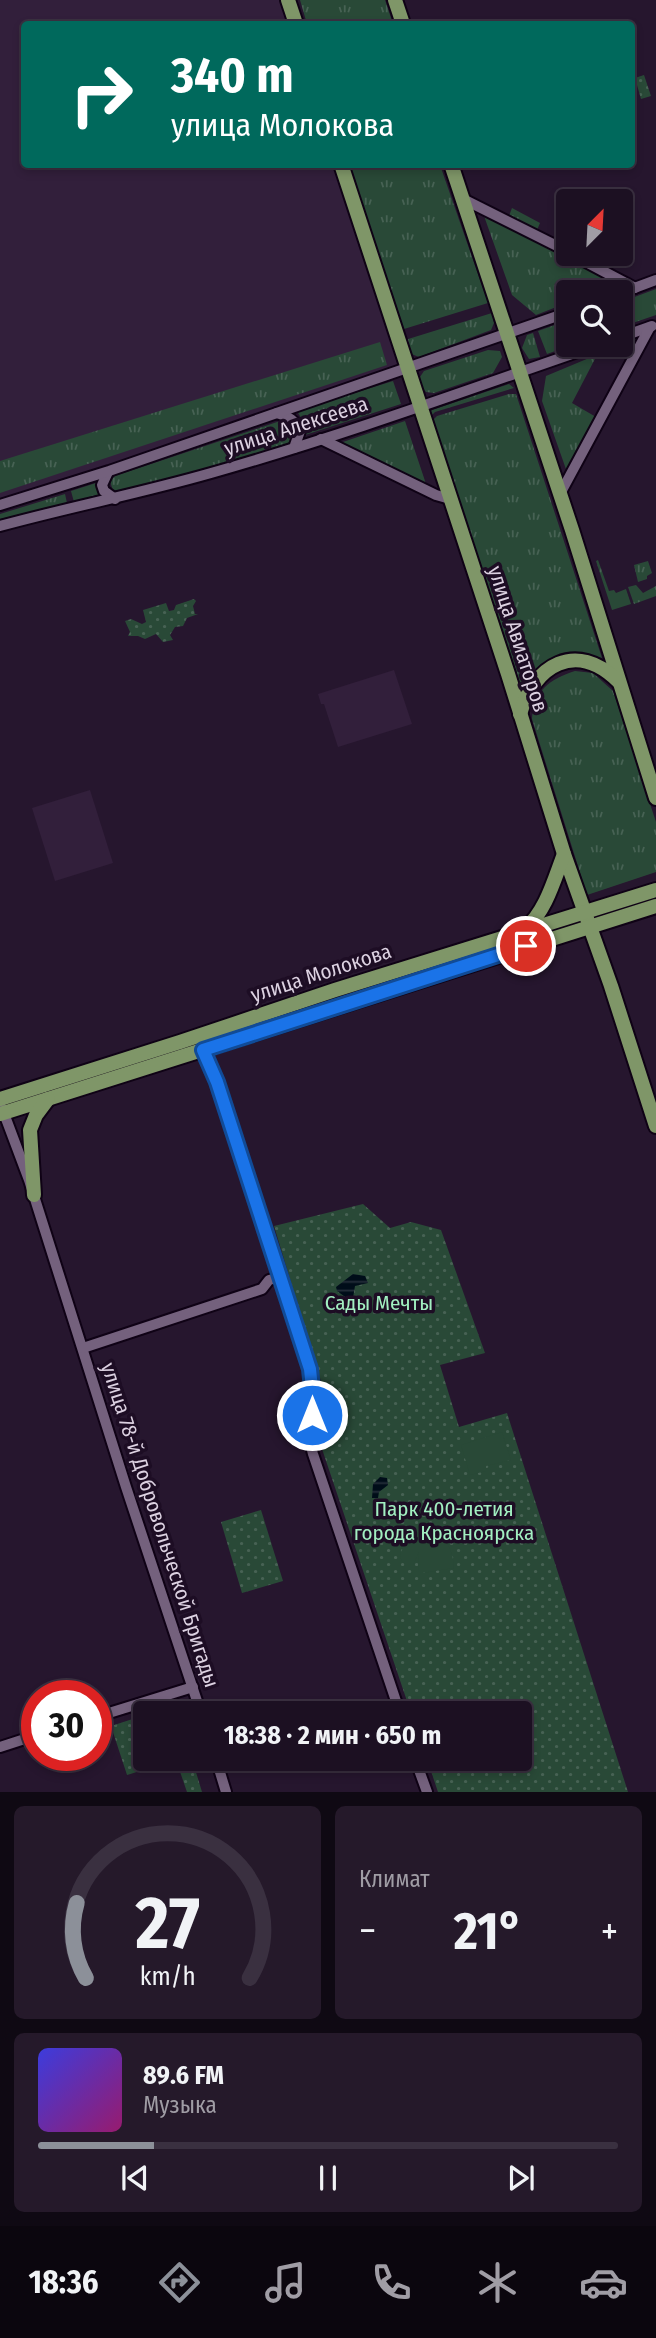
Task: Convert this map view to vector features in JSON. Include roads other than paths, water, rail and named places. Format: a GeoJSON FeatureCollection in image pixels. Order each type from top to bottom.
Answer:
{"type":"FeatureCollection","features":[{"type":"Feature","properties":{"kind":"main road"},"geometry":{"type":"LineString","coordinates":[[288,0],[295,21]]}},
{"type":"Feature","properties":{"kind":"main road"},"geometry":{"type":"LineString","coordinates":[[395,0],[402,21]]}},
{"type":"Feature","properties":{"kind":"main road","name":"улица Авиаторов"},"geometry":{"type":"LineString","coordinates":[[342,168],[422,407],[564,854],[611,986],[656,1126]]}},
{"type":"Feature","properties":{"kind":"main road"},"geometry":{"type":"LineString","coordinates":[[452,168],[560,494],[656,798]]}},
{"type":"Feature","properties":{"kind":"main road"},"geometry":{"type":"LineString","coordinates":[[520,714],[532,684],[546,669],[562,662],[579,660],[597,666],[619,682]]}},
{"type":"Feature","properties":{"kind":"main road"},"geometry":{"type":"LineString","coordinates":[[520,933],[534,922],[542,908],[564,854]]}},
{"type":"Feature","properties":{"kind":"main road","name":"улица Молокова"},"geometry":{"type":"LineString","coordinates":[[1,1108],[48,1099],[203,1050],[587,920],[656,890]]}},
{"type":"Feature","properties":{"kind":"main road","name":"улица Молокова"},"geometry":{"type":"LineString","coordinates":[[1,1108],[180,1042],[348,986],[520,933],[656,906]]}},
{"type":"Feature","properties":{"kind":"main road"},"geometry":{"type":"LineString","coordinates":[[34,1195],[30,1130],[36,1115],[48,1099]]}},
{"type":"Feature","properties":{"kind":"street"},"geometry":{"type":"LineString","coordinates":[[463,199],[556,246]]}},
{"type":"Feature","properties":{"kind":"street"},"geometry":{"type":"LineString","coordinates":[[594,266],[635,288],[656,280]]}},
{"type":"Feature","properties":{"kind":"street","name":"улица Алексеева"},"geometry":{"type":"LineString","coordinates":[[0,505],[108,472],[556,317]]}},
{"type":"Feature","properties":{"kind":"street"},"geometry":{"type":"LineString","coordinates":[[633,333],[653,326]]}},
{"type":"Feature","properties":{"kind":"street"},"geometry":{"type":"LineString","coordinates":[[560,494],[653,326]]}},
{"type":"Feature","properties":{"kind":"street","name":"улица Алексеева"},"geometry":{"type":"LineString","coordinates":[[0,526],[212,473],[422,407],[563,357]]}},
{"type":"Feature","properties":{"kind":"street"},"geometry":{"type":"LineString","coordinates":[[277,413],[295,421],[298,426],[300,431],[294,448]]}},
{"type":"Feature","properties":{"kind":"street"},"geometry":{"type":"LineString","coordinates":[[321,439],[436,495],[450,499]]}},
{"type":"Feature","properties":{"kind":"street"},"geometry":{"type":"LineString","coordinates":[[108,472],[102,485],[104,491],[115,499]]}},
{"type":"Feature","properties":{"kind":"street"},"geometry":{"type":"LineString","coordinates":[[203,1050],[217,1082],[274,1279],[310,1369],[313,1398],[310,1442],[313,1454],[396,1701]]}},
{"type":"Feature","properties":{"kind":"street","name":"улица 78-й Добровольческой Бригады"},"geometry":{"type":"LineString","coordinates":[[1,1108],[34,1195],[197,1701]]}},
{"type":"Feature","properties":{"kind":"street","name":"улица 78-й Добровольческой Бригады"},"geometry":{"type":"LineString","coordinates":[[83,1348],[262,1289],[274,1279]]}},
{"type":"Feature","properties":{"kind":"street"},"geometry":{"type":"LineString","coordinates":[[112,1712],[192,1687]]}},
{"type":"Feature","properties":{"kind":"street"},"geometry":{"type":"LineString","coordinates":[[0,1746],[21,1740]]}},
{"type":"Feature","properties":{"kind":"street"},"geometry":{"type":"LineString","coordinates":[[220,1771],[226,1792]]}},
{"type":"Feature","properties":{"kind":"street"},"geometry":{"type":"LineString","coordinates":[[419,1771],[427,1792]]}},
{"type":"Feature","properties":{"kind":"water"},"geometry":{"type":"Polygon","coordinates":[[[353,1274],[365,1276],[368,1283],[355,1286],[353,1298],[348,1299],[337,1291],[336,1287],[353,1274]]]}},
{"type":"Feature","properties":{"kind":"water"},"geometry":{"type":"Polygon","coordinates":[[[380,1477],[387,1478],[388,1485],[379,1492],[378,1498],[372,1498],[373,1484],[380,1477]]]}},
{"type":"Feature","properties":{"kind":"park label","name":"Сады Мечты"},"geometry":{"type":"Point","coordinates":[379,1303]}},
{"type":"Feature","properties":{"kind":"park label","name":"Парк 400-летия города Красноярска"},"geometry":{"type":"Point","coordinates":[444,1521]}}]}
